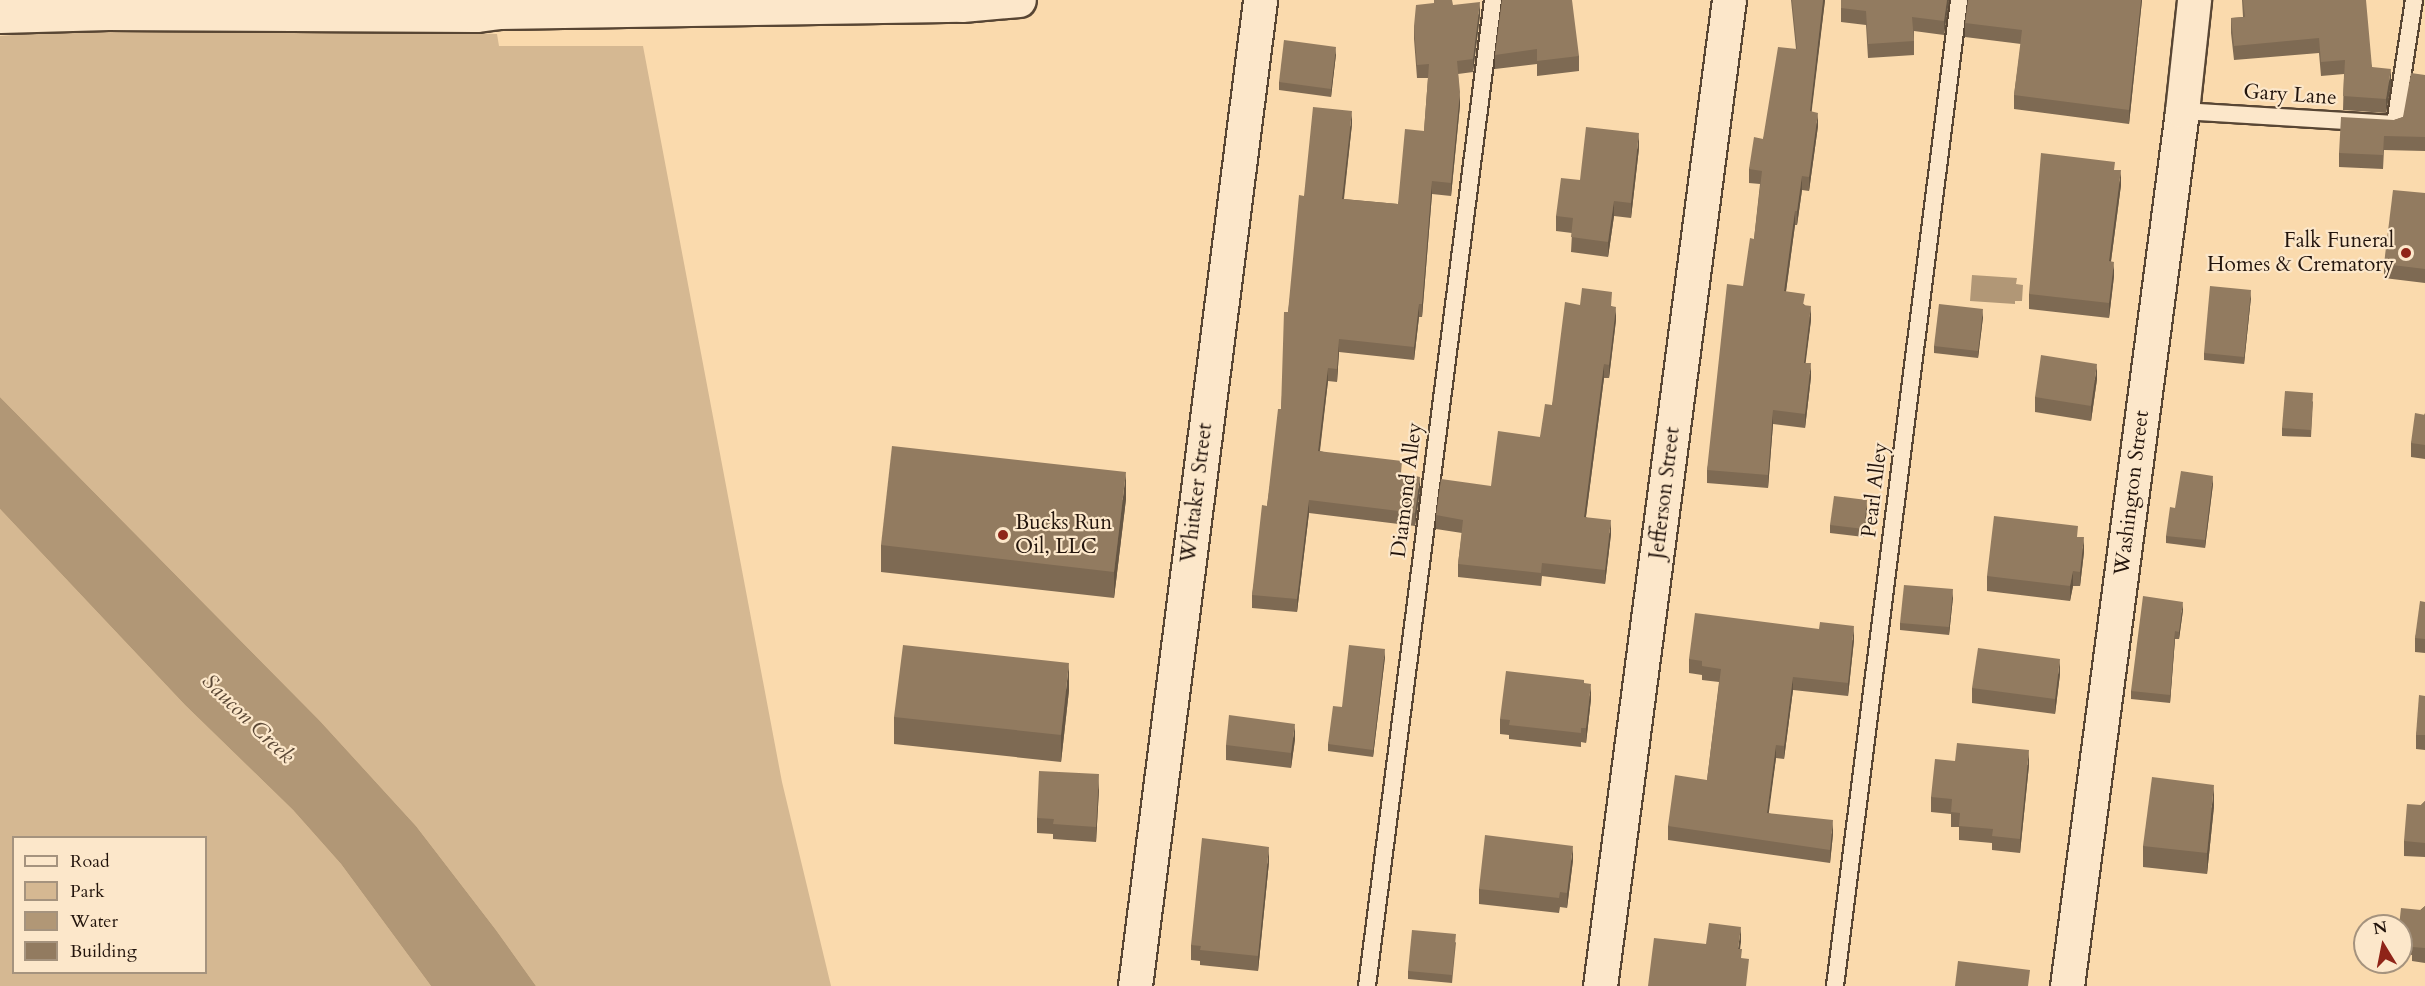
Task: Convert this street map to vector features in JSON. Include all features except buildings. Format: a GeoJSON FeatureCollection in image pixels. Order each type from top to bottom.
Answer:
{"type":"FeatureCollection","features":[{"type":"Feature","properties":{"kind":"street"},"geometry":{"type":"LineString","coordinates":[[0,16],[107,6],[476,15],[498,12],[1019,0]]}},
{"type":"Feature","properties":{"kind":"street","name":"Whitaker Street"},"geometry":{"type":"LineString","coordinates":[[1135,986],[1260,0]]}},
{"type":"Feature","properties":{"kind":"street","name":"Jefferson Street"},"geometry":{"type":"LineString","coordinates":[[1600,986],[1729,0]]}},
{"type":"Feature","properties":{"kind":"street","name":"Washington Street"},"geometry":{"type":"LineString","coordinates":[[2067,986],[2182,111],[2194,0]]}},
{"type":"Feature","properties":{"kind":"lane","name":"Diamond Alley"},"geometry":{"type":"LineString","coordinates":[[1367,986],[1493,0]]}},
{"type":"Feature","properties":{"kind":"lane","name":"Pearl Alley"},"geometry":{"type":"LineString","coordinates":[[1835,986],[1959,0]]}},
{"type":"Feature","properties":{"kind":"lane","name":"Gary Lane"},"geometry":{"type":"LineString","coordinates":[[2182,111],[2395,124],[2415,0]]}},
{"type":"Feature","properties":{"kind":"green space"},"geometry":{"type":"Polygon","coordinates":[[[137,25],[497,34],[499,46],[643,46],[782,782],[831,986],[536,986],[416,826],[320,721],[0,397],[0,36],[137,25]]]}},
{"type":"Feature","properties":{"kind":"green space"},"geometry":{"type":"Polygon","coordinates":[[[0,509],[185,705],[293,810],[341,864],[431,986],[0,986],[0,509]]]}},
{"type":"Feature","properties":{"kind":"water"},"geometry":{"type":"Polygon","coordinates":[[[1972,275],[2017,278],[2016,284],[2023,285],[2022,301],[2015,301],[2015,304],[1970,301],[1972,275]]]}},
{"type":"Feature","properties":{"kind":"water","name":"Saucon Creek"},"geometry":{"type":"Polygon","coordinates":[[[0,397],[320,721],[416,826],[536,986],[431,986],[341,864],[293,810],[185,705],[0,509],[0,397]]]}},
{"type":"Feature","properties":{"kind":"place","name":"Falk Funeral Homes & Crematory"},"geometry":{"type":"Point","coordinates":[2406,253]}},
{"type":"Feature","properties":{"kind":"place","name":"Bucks Run Oil, LLC"},"geometry":{"type":"Point","coordinates":[1003,535]}}]}
